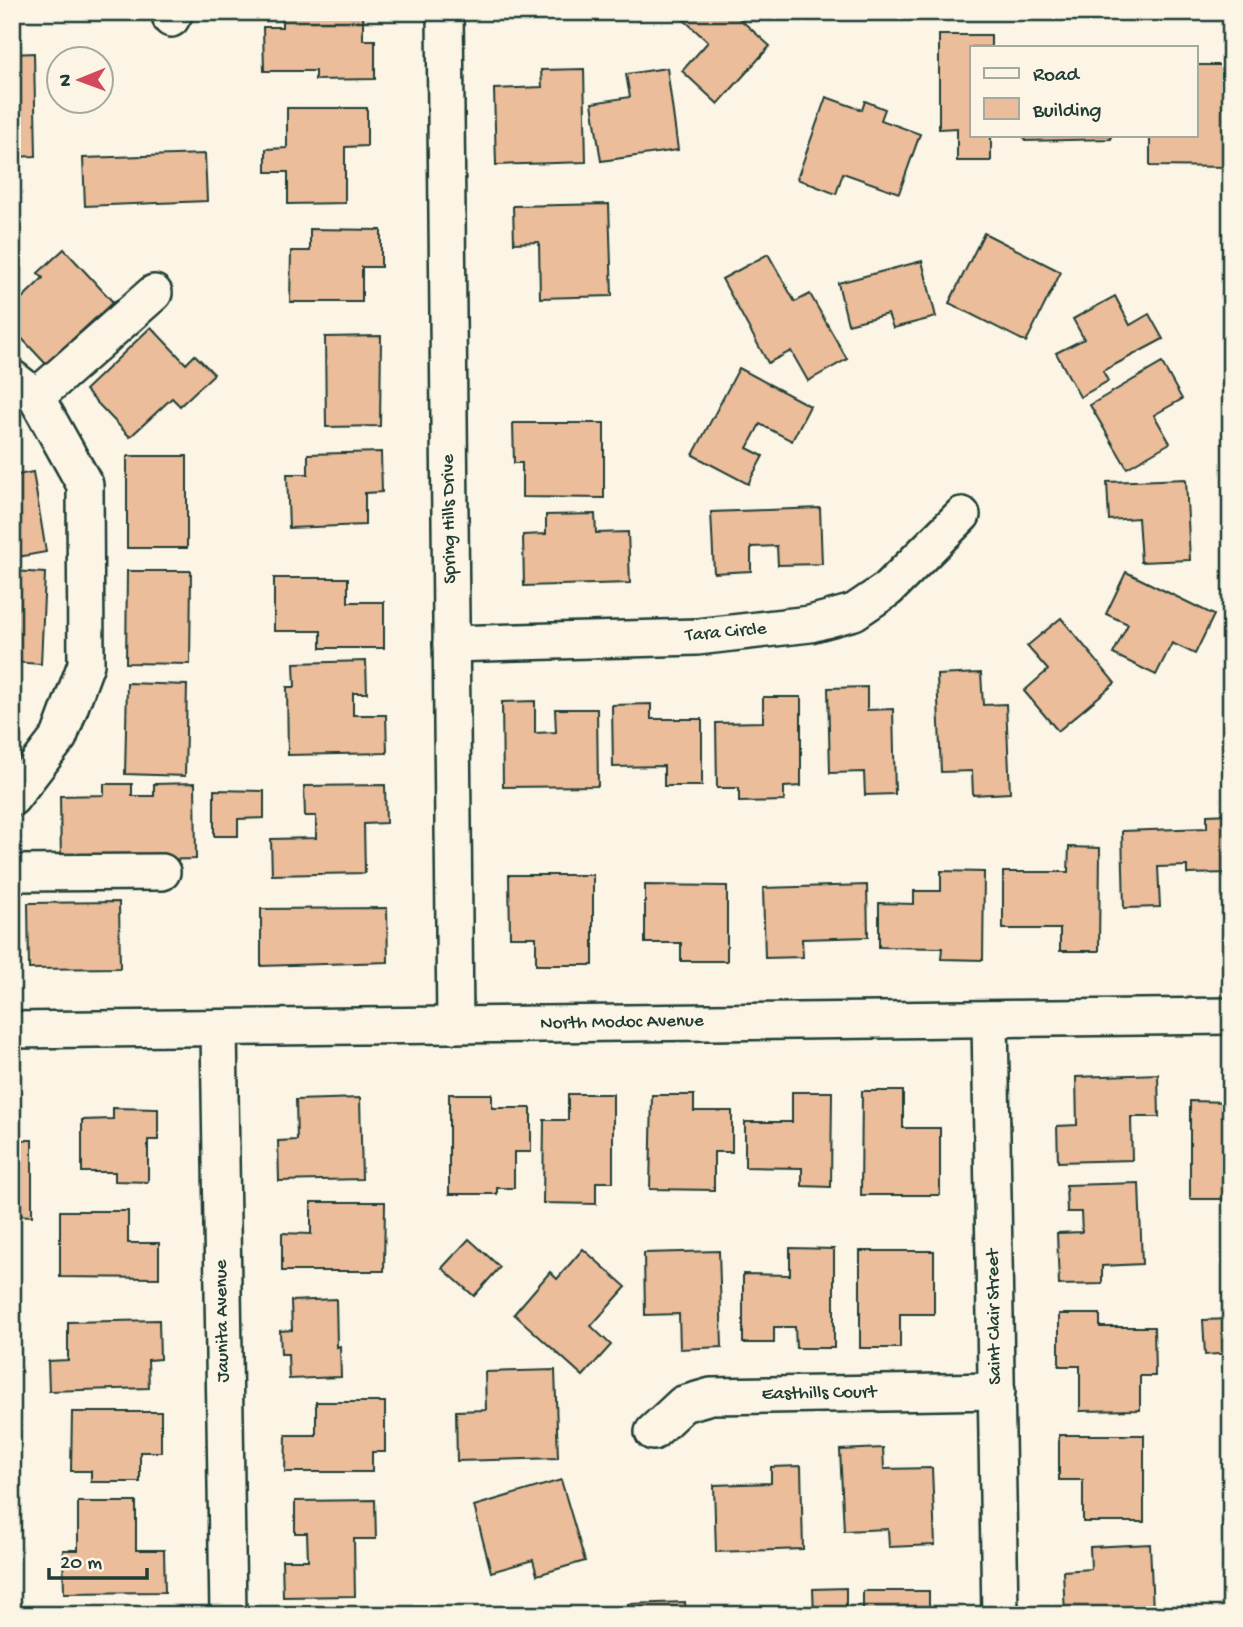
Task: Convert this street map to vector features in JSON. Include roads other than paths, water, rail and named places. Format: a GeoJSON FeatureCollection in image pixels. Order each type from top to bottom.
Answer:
{"type":"FeatureCollection","features":[{"type":"Feature","properties":{"kind":"street","name":"Spring Hills Drive"},"geometry":{"type":"LineString","coordinates":[[445,12],[455,1025]]}},
{"type":"Feature","properties":{"kind":"street"},"geometry":{"type":"LineString","coordinates":[[12,797],[59,737],[86,664],[85,485],[24,387],[154,293]]}},
{"type":"Feature","properties":{"kind":"street","name":"Tara Circle"},"geometry":{"type":"LineString","coordinates":[[451,644],[697,637],[810,624],[854,612],[888,589],[962,515]]}},
{"type":"Feature","properties":{"kind":"street"},"geometry":{"type":"LineString","coordinates":[[12,873],[162,872]]}},
{"type":"Feature","properties":{"kind":"street","name":"North Modoc Avenue"},"geometry":{"type":"LineString","coordinates":[[12,1030],[1231,1016]]}},
{"type":"Feature","properties":{"kind":"street","name":"Saint Clair Street"},"geometry":{"type":"LineString","coordinates":[[990,1019],[1000,1615]]}},
{"type":"Feature","properties":{"kind":"street","name":"Jaunita Avenue"},"geometry":{"type":"LineString","coordinates":[[219,1028],[228,1615]]}},
{"type":"Feature","properties":{"kind":"street","name":"Easthills Court"},"geometry":{"type":"LineString","coordinates":[[653,1432],[683,1404],[712,1396],[997,1391]]}}]}
